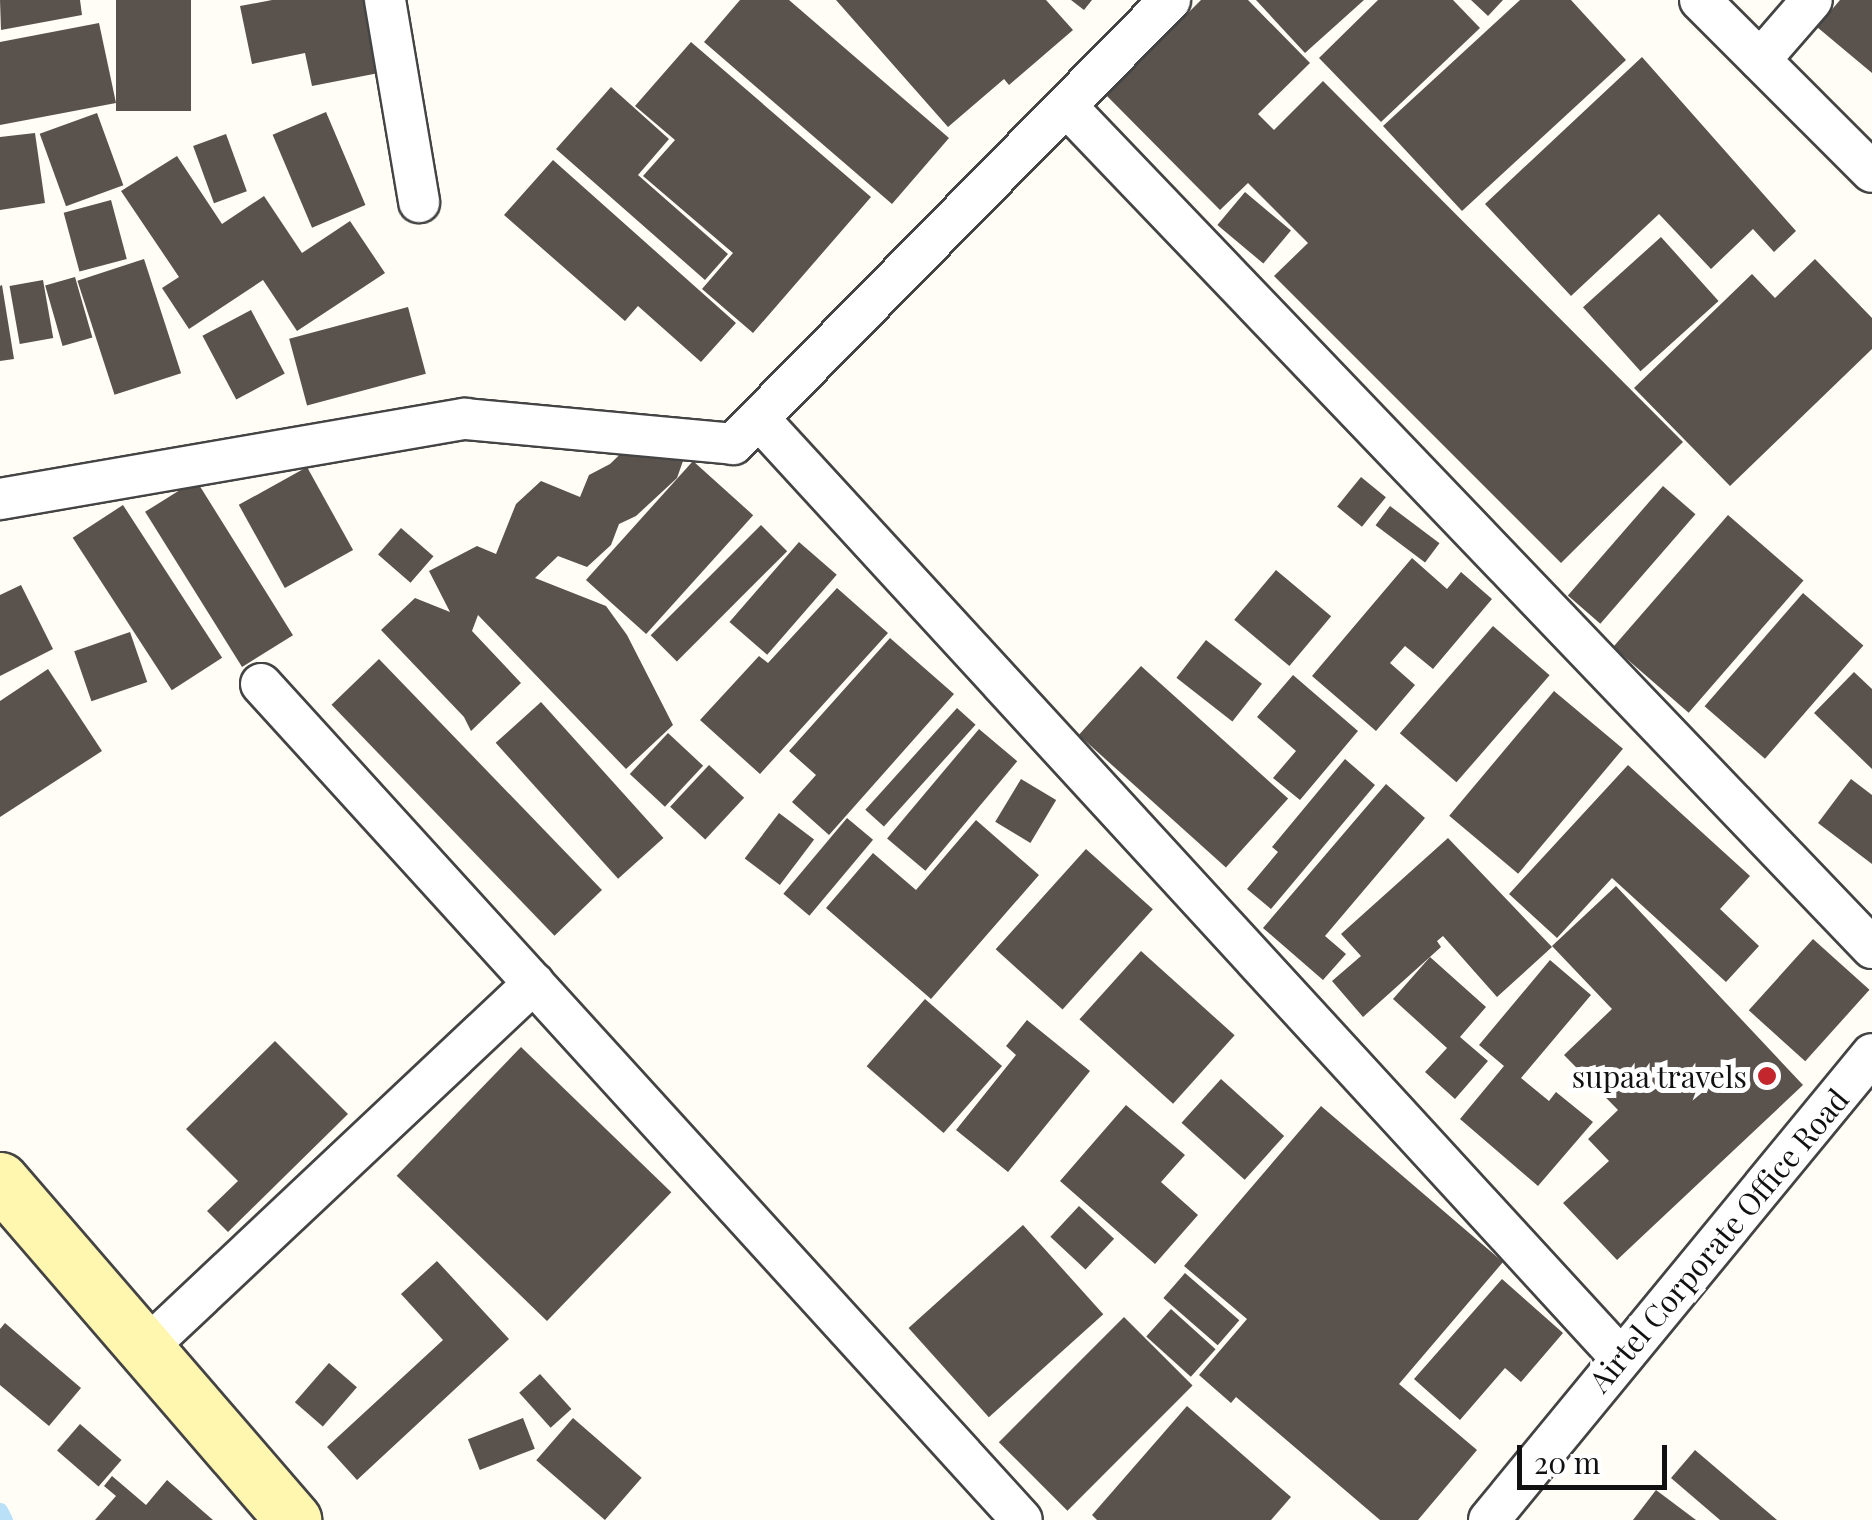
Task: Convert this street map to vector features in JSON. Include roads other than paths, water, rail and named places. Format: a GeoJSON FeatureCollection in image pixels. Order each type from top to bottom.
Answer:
{"type":"FeatureCollection","features":[{"type":"Feature","properties":{"kind":"street"},"geometry":{"type":"LineString","coordinates":[[385,0],[419,202]]}},
{"type":"Feature","properties":{"kind":"street"},"geometry":{"type":"LineString","coordinates":[[0,499],[465,419],[733,444],[1068,108],[1170,0]]}},
{"type":"Feature","properties":{"kind":"street"},"geometry":{"type":"LineString","coordinates":[[1700,0],[1872,172]]}},
{"type":"Feature","properties":{"kind":"street"},"geometry":{"type":"LineString","coordinates":[[1760,60],[1812,0]]}},
{"type":"Feature","properties":{"kind":"street"},"geometry":{"type":"LineString","coordinates":[[1068,108],[1872,948]]}},
{"type":"Feature","properties":{"kind":"street"},"geometry":{"type":"LineString","coordinates":[[759,419],[1620,1358]]}},
{"type":"Feature","properties":{"kind":"street"},"geometry":{"type":"LineString","coordinates":[[261,684],[1022,1520]]}},
{"type":"Feature","properties":{"kind":"street"},"geometry":{"type":"LineString","coordinates":[[145,1349],[534,984]]}},
{"type":"Feature","properties":{"kind":"street","name":"Airtel Corporate Office Road"},"geometry":{"type":"LineString","coordinates":[[1489,1520],[1872,1054]]}},
{"type":"Feature","properties":{"kind":"street"},"geometry":{"type":"LineString","coordinates":[[0,1180],[293,1520]]}},
{"type":"Feature","properties":{"kind":"waterway"},"geometry":{"type":"LineString","coordinates":[[0,1510],[5,1520]]}},
{"type":"Feature","properties":{"kind":"place","name":"supaa travels"},"geometry":{"type":"Point","coordinates":[1767,1076]}}]}
